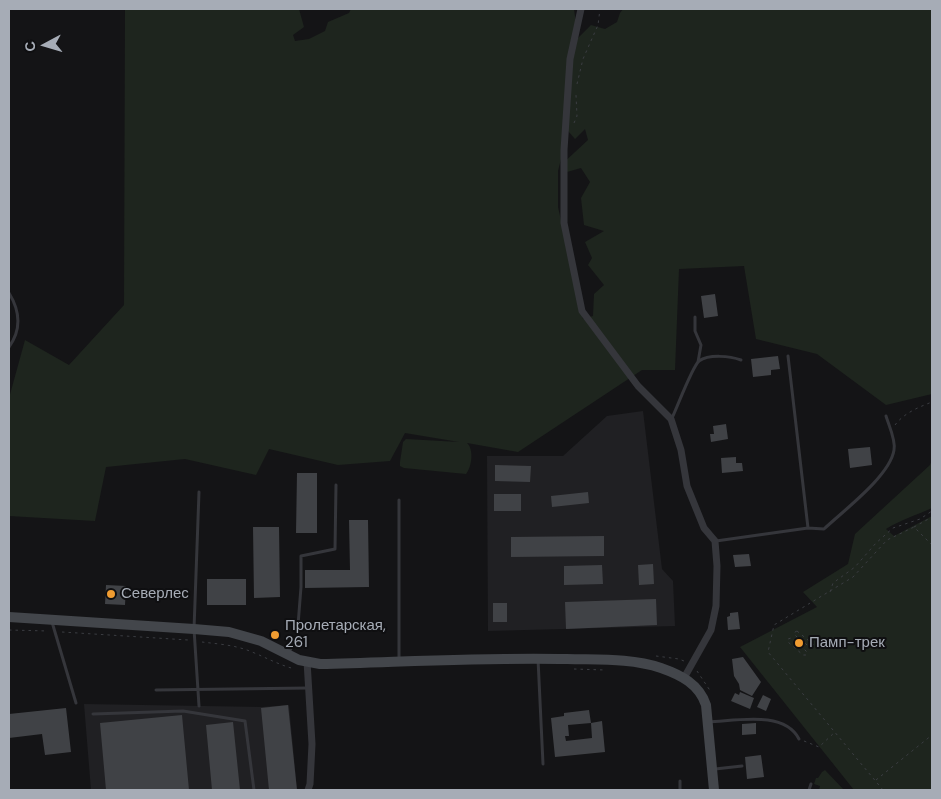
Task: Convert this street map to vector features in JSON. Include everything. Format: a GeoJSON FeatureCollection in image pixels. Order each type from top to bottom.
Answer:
{"type":"FeatureCollection","features":[{"type":"Feature","properties":{"kind":"main road"},"geometry":{"type":"LineString","coordinates":[[9,617],[229,632],[249,637],[288,655],[320,664],[538,659],[635,662],[661,668],[684,678],[702,694],[706,705],[714,790]]}},
{"type":"Feature","properties":{"kind":"street"},"geometry":{"type":"LineString","coordinates":[[581,9],[570,59],[564,150],[564,223],[582,311],[638,386],[671,419],[681,450],[687,486],[704,528],[715,541],[717,566],[716,606],[711,630],[684,678]]}},
{"type":"Feature","properties":{"kind":"street"},"geometry":{"type":"LineString","coordinates":[[307,661],[312,744],[308,790]]}},
{"type":"Feature","properties":{"kind":"lane"},"geometry":{"type":"LineString","coordinates":[[9,292],[15,303],[19,319],[13,341],[9,347]]}},
{"type":"Feature","properties":{"kind":"lane"},"geometry":{"type":"LineString","coordinates":[[671,419],[698,362],[701,345],[695,331],[695,317]]}},
{"type":"Feature","properties":{"kind":"lane"},"geometry":{"type":"LineString","coordinates":[[788,356],[808,528]]}},
{"type":"Feature","properties":{"kind":"lane"},"geometry":{"type":"LineString","coordinates":[[698,362],[708,357],[736,358],[741,360]]}},
{"type":"Feature","properties":{"kind":"lane"},"geometry":{"type":"LineString","coordinates":[[715,541],[808,528],[824,529],[864,495],[890,462],[894,449],[886,416]]}},
{"type":"Feature","properties":{"kind":"lane"},"geometry":{"type":"LineString","coordinates":[[288,655],[297,638],[301,587],[301,556],[334,549],[336,485]]}},
{"type":"Feature","properties":{"kind":"lane"},"geometry":{"type":"LineString","coordinates":[[199,492],[194,629],[199,706]]}},
{"type":"Feature","properties":{"kind":"lane"},"geometry":{"type":"LineString","coordinates":[[399,500],[399,662]]}},
{"type":"Feature","properties":{"kind":"lane"},"geometry":{"type":"LineString","coordinates":[[52,619],[76,702]]}},
{"type":"Feature","properties":{"kind":"lane"},"geometry":{"type":"LineString","coordinates":[[538,659],[542,764]]}},
{"type":"Feature","properties":{"kind":"lane"},"geometry":{"type":"LineString","coordinates":[[156,690],[308,688]]}},
{"type":"Feature","properties":{"kind":"lane"},"geometry":{"type":"LineString","coordinates":[[93,714],[183,711],[245,721],[254,790]]}},
{"type":"Feature","properties":{"kind":"lane"},"geometry":{"type":"LineString","coordinates":[[708,722],[759,719],[779,722],[794,730],[799,739]]}},
{"type":"Feature","properties":{"kind":"lane"},"geometry":{"type":"LineString","coordinates":[[712,769],[742,766]]}},
{"type":"Feature","properties":{"kind":"lane"},"geometry":{"type":"LineString","coordinates":[[680,781],[680,790]]}},
{"type":"Feature","properties":{"kind":"lane"},"geometry":{"type":"LineString","coordinates":[[809,790],[811,784]]}},
{"type":"Feature","properties":{"kind":"path"},"geometry":{"type":"LineString","coordinates":[[574,124],[577,116],[576,88],[578,77],[583,59],[598,26],[600,9]]}},
{"type":"Feature","properties":{"kind":"path"},"geometry":{"type":"LineString","coordinates":[[891,431],[900,419],[919,407],[932,402]]}},
{"type":"Feature","properties":{"kind":"path"},"geometry":{"type":"LineString","coordinates":[[830,592],[832,583],[856,567],[876,543],[893,528],[920,519],[932,511]]}},
{"type":"Feature","properties":{"kind":"path"},"geometry":{"type":"LineString","coordinates":[[883,790],[768,652],[774,625],[853,577],[887,540],[932,517]]}},
{"type":"Feature","properties":{"kind":"path"},"geometry":{"type":"LineString","coordinates":[[914,527],[932,545]]}},
{"type":"Feature","properties":{"kind":"path"},"geometry":{"type":"LineString","coordinates":[[797,631],[814,647],[802,644],[802,648],[808,653],[806,656],[803,655],[788,641],[790,638],[797,643],[800,642],[794,634],[797,631]]}},
{"type":"Feature","properties":{"kind":"path"},"geometry":{"type":"LineString","coordinates":[[650,656],[679,659],[691,665],[701,675],[711,692],[712,699]]}},
{"type":"Feature","properties":{"kind":"path"},"geometry":{"type":"LineString","coordinates":[[799,739],[819,747],[835,732]]}},
{"type":"Feature","properties":{"kind":"path"},"geometry":{"type":"LineString","coordinates":[[875,781],[932,735]]}},
{"type":"Feature","properties":{"kind":"shaded area"},"geometry":{"type":"Polygon","coordinates":[[[125,9],[299,9],[304,27],[293,35],[295,41],[309,39],[325,31],[328,22],[349,13],[351,9],[574,9],[578,38],[591,25],[605,29],[617,22],[623,9],[932,9],[932,394],[886,405],[817,354],[756,339],[744,266],[679,269],[675,370],[642,370],[518,452],[467,443],[471,449],[471,458],[470,467],[466,474],[404,468],[400,466],[403,442],[406,439],[459,442],[405,433],[390,461],[338,465],[269,449],[256,475],[185,459],[106,467],[95,521],[9,516],[9,398],[25,340],[69,365],[124,305],[125,9]],[[585,129],[575,139],[568,131],[558,171],[558,207],[583,319],[593,316],[594,294],[604,285],[588,265],[592,258],[585,242],[604,231],[584,225],[581,198],[590,182],[581,168],[567,172],[561,165],[588,140],[585,129]]]}},
{"type":"Feature","properties":{"kind":"shaded area"},"geometry":{"type":"Polygon","coordinates":[[[643,411],[662,569],[673,581],[675,626],[488,631],[487,456],[563,456],[607,416],[643,411]]]}},
{"type":"Feature","properties":{"kind":"shaded area"},"geometry":{"type":"Polygon","coordinates":[[[932,460],[932,508],[886,529],[894,536],[932,516],[932,790],[854,790],[740,647],[817,607],[803,592],[848,564],[855,534],[930,465],[932,460]]]}},
{"type":"Feature","properties":{"kind":"shaded area"},"geometry":{"type":"Polygon","coordinates":[[[84,704],[262,707],[289,705],[297,790],[91,790],[84,704]]]}},
{"type":"Feature","properties":{"kind":"shaded area"},"geometry":{"type":"Polygon","coordinates":[[[825,770],[844,790],[819,790],[820,786],[814,784],[816,778],[825,770]]]}},
{"type":"Feature","properties":{"kind":"building"},"geometry":{"type":"Polygon","coordinates":[[[715,294],[718,316],[704,318],[701,296],[715,294]]]}},
{"type":"Feature","properties":{"kind":"building"},"geometry":{"type":"Polygon","coordinates":[[[778,356],[780,369],[771,370],[771,375],[753,377],[751,359],[778,356]]]}},
{"type":"Feature","properties":{"kind":"building"},"geometry":{"type":"Polygon","coordinates":[[[726,424],[728,439],[711,442],[710,434],[714,434],[713,426],[726,424]]]}},
{"type":"Feature","properties":{"kind":"building"},"geometry":{"type":"Polygon","coordinates":[[[870,447],[872,465],[850,468],[848,449],[870,447]]]}},
{"type":"Feature","properties":{"kind":"building"},"geometry":{"type":"Polygon","coordinates":[[[736,457],[736,463],[742,463],[743,471],[722,473],[721,458],[736,457]]]}},
{"type":"Feature","properties":{"kind":"building"},"geometry":{"type":"Polygon","coordinates":[[[495,465],[531,466],[530,482],[495,481],[495,465]]]}},
{"type":"Feature","properties":{"kind":"building"},"geometry":{"type":"Polygon","coordinates":[[[297,473],[317,473],[317,533],[296,533],[297,473]]]}},
{"type":"Feature","properties":{"kind":"building"},"geometry":{"type":"Polygon","coordinates":[[[588,492],[589,503],[552,507],[551,496],[588,492]]]}},
{"type":"Feature","properties":{"kind":"building"},"geometry":{"type":"Polygon","coordinates":[[[494,494],[521,494],[521,511],[494,511],[494,494]]]}},
{"type":"Feature","properties":{"kind":"building"},"geometry":{"type":"Polygon","coordinates":[[[349,520],[368,520],[369,587],[305,588],[305,570],[350,570],[349,520]]]}},
{"type":"Feature","properties":{"kind":"building"},"geometry":{"type":"Polygon","coordinates":[[[253,527],[279,527],[280,597],[254,598],[253,527]]]}},
{"type":"Feature","properties":{"kind":"building"},"geometry":{"type":"Polygon","coordinates":[[[604,536],[604,556],[511,557],[511,537],[604,536]]]}},
{"type":"Feature","properties":{"kind":"building"},"geometry":{"type":"Polygon","coordinates":[[[749,554],[751,566],[735,567],[733,555],[749,554]]]}},
{"type":"Feature","properties":{"kind":"building"},"geometry":{"type":"Polygon","coordinates":[[[653,564],[654,584],[639,585],[638,565],[653,564]]]}},
{"type":"Feature","properties":{"kind":"building"},"geometry":{"type":"Polygon","coordinates":[[[602,565],[603,584],[564,585],[564,566],[602,565]]]}},
{"type":"Feature","properties":{"kind":"building"},"geometry":{"type":"Polygon","coordinates":[[[207,579],[246,579],[246,605],[207,605],[207,579]]]}},
{"type":"Feature","properties":{"kind":"building"},"geometry":{"type":"Polygon","coordinates":[[[106,585],[126,586],[125,605],[105,604],[106,585]]]}},
{"type":"Feature","properties":{"kind":"building"},"geometry":{"type":"Polygon","coordinates":[[[656,599],[657,625],[566,629],[565,602],[656,599]]]}},
{"type":"Feature","properties":{"kind":"building"},"geometry":{"type":"Polygon","coordinates":[[[493,603],[507,603],[507,622],[493,622],[493,603]]]}},
{"type":"Feature","properties":{"kind":"building"},"geometry":{"type":"Polygon","coordinates":[[[738,612],[740,629],[728,630],[727,617],[730,616],[730,613],[738,612]]]}},
{"type":"Feature","properties":{"kind":"building"},"geometry":{"type":"Polygon","coordinates":[[[743,657],[761,682],[752,696],[740,690],[734,676],[732,659],[743,657]]]}},
{"type":"Feature","properties":{"kind":"building"},"geometry":{"type":"Polygon","coordinates":[[[740,692],[754,698],[750,709],[731,701],[735,693],[739,695],[740,692]]]}},
{"type":"Feature","properties":{"kind":"building"},"geometry":{"type":"Polygon","coordinates":[[[763,695],[771,699],[766,711],[757,707],[763,695]]]}},
{"type":"Feature","properties":{"kind":"building"},"geometry":{"type":"Polygon","coordinates":[[[288,705],[297,790],[269,790],[261,708],[288,705]]]}},
{"type":"Feature","properties":{"kind":"building"},"geometry":{"type":"Polygon","coordinates":[[[66,708],[71,752],[45,755],[42,734],[9,738],[9,714],[66,708]]]}},
{"type":"Feature","properties":{"kind":"building"},"geometry":{"type":"Polygon","coordinates":[[[589,710],[591,723],[602,721],[605,752],[555,757],[551,718],[564,716],[564,713],[589,710]],[[591,723],[568,725],[569,736],[565,736],[566,741],[592,738],[591,723]]]}},
{"type":"Feature","properties":{"kind":"building"},"geometry":{"type":"Polygon","coordinates":[[[182,715],[189,790],[106,790],[100,723],[182,715]]]}},
{"type":"Feature","properties":{"kind":"building"},"geometry":{"type":"Polygon","coordinates":[[[233,722],[240,790],[212,790],[206,725],[233,722]]]}},
{"type":"Feature","properties":{"kind":"building"},"geometry":{"type":"Polygon","coordinates":[[[756,723],[756,734],[742,735],[742,724],[756,723]]]}},
{"type":"Feature","properties":{"kind":"building"},"geometry":{"type":"Polygon","coordinates":[[[761,755],[764,777],[747,779],[745,757],[761,755]]]}},
{"type":"Feature","properties":{"kind":"place","name":"Северлес"},"geometry":{"type":"Point","coordinates":[111,594]}},
{"type":"Feature","properties":{"kind":"place","name":"Пролетарская, 261"},"geometry":{"type":"Point","coordinates":[275,635]}},
{"type":"Feature","properties":{"kind":"place","name":"Памп-трек"},"geometry":{"type":"Point","coordinates":[799,643]}}]}
